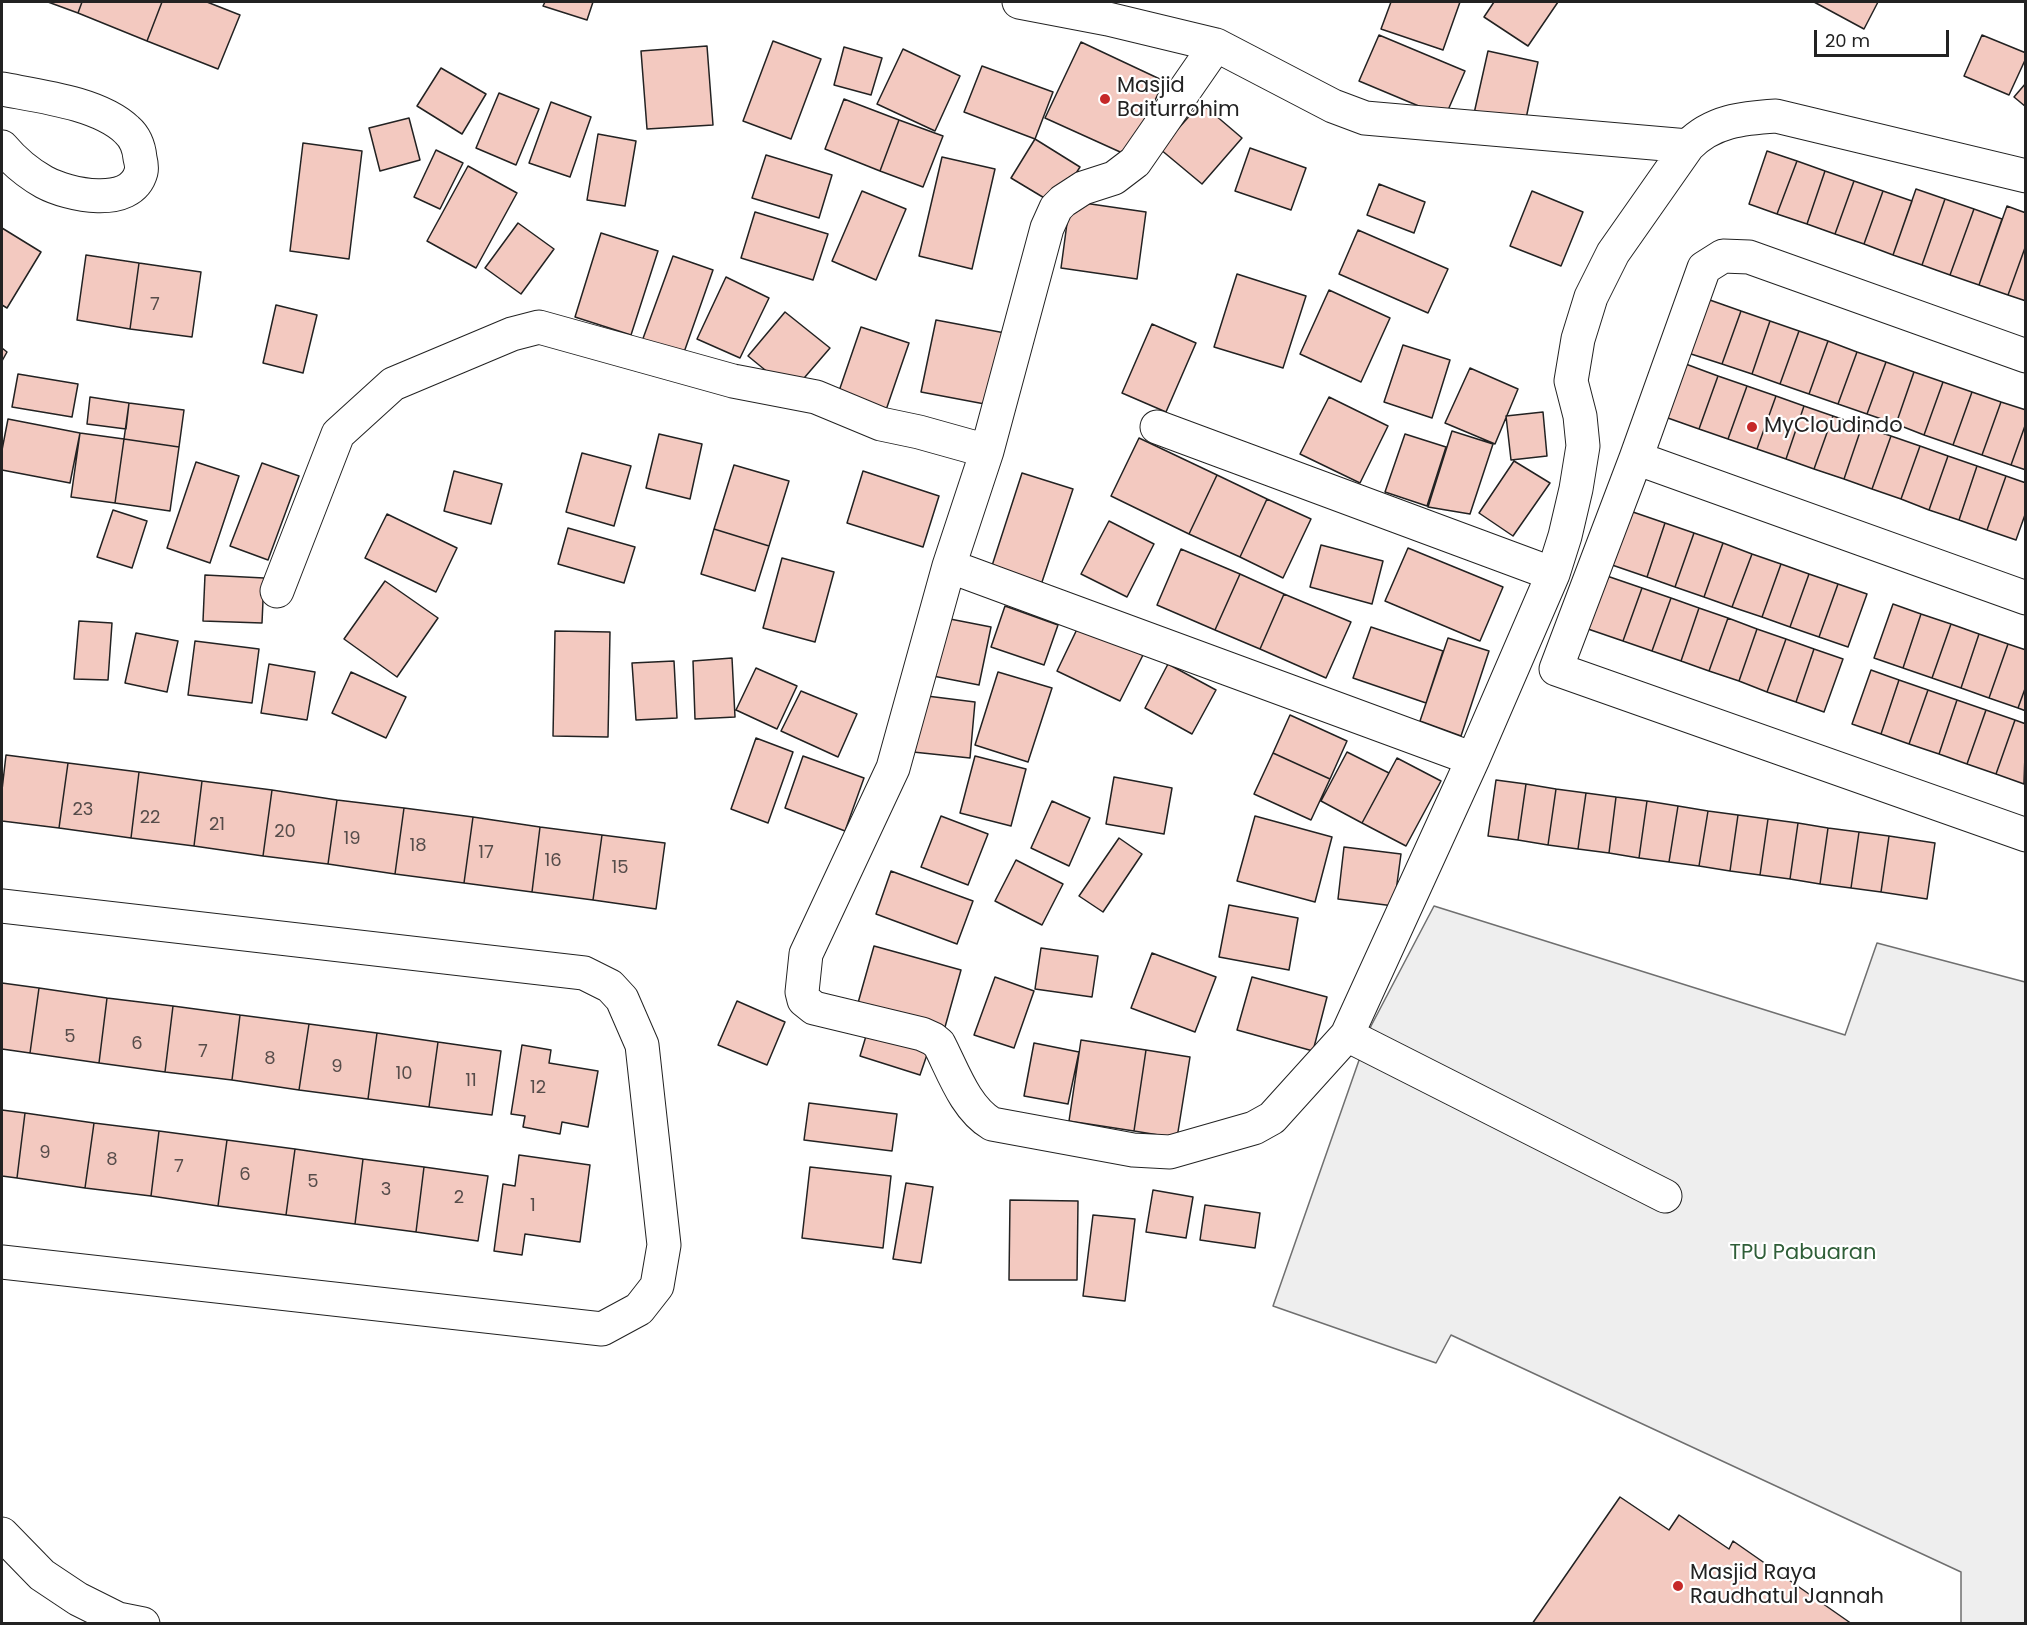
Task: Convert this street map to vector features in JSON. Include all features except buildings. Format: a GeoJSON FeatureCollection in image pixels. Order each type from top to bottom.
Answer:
{"type":"FeatureCollection","features":[{"type":"Feature","properties":{"kind":"street"},"geometry":{"type":"LineString","coordinates":[[1019,2],[1108,19],[1216,45],[1333,106],[1365,118],[1688,146]]}},
{"type":"Feature","properties":{"kind":"street"},"geometry":{"type":"LineString","coordinates":[[1216,45],[1135,162],[1114,178],[1083,188],[1056,207],[1047,228],[987,451],[949,566],[893,768],[806,954],[802,992],[804,1000],[814,1008],[922,1034],[933,1039],[939,1044],[973,1109],[992,1124],[1133,1150],[1170,1152],[1254,1128],[1272,1118],[1347,1035],[1473,759],[1553,574],[1565,536],[1583,446],[1580,416],[1571,381],[1578,339],[1592,297],[1612,254],[1688,146],[1700,133],[1718,126],[1743,118],[1776,116],[2025,176]]}},
{"type":"Feature","properties":{"kind":"street"},"geometry":{"type":"LineString","coordinates":[[2,89],[66,101],[107,117],[128,130],[140,149],[142,171],[131,188],[110,196],[82,195],[44,182],[14,160],[2,147]]}},
{"type":"Feature","properties":{"kind":"street"},"geometry":{"type":"LineString","coordinates":[[2025,356],[1749,257],[1723,256],[1704,268],[1636,458],[1556,669],[2025,835]]}},
{"type":"Feature","properties":{"kind":"street"},"geometry":{"type":"LineString","coordinates":[[277,591],[338,434],[393,384],[512,334],[539,327],[733,381],[816,397],[881,424],[987,451]]}},
{"type":"Feature","properties":{"kind":"street"},"geometry":{"type":"LineString","coordinates":[[1157,427],[1553,574]]}},
{"type":"Feature","properties":{"kind":"street"},"geometry":{"type":"LineString","coordinates":[[1636,458],[2025,598]]}},
{"type":"Feature","properties":{"kind":"street"},"geometry":{"type":"LineString","coordinates":[[949,566],[1473,759]]}},
{"type":"Feature","properties":{"kind":"street"},"geometry":{"type":"LineString","coordinates":[[2,906],[584,973],[610,986],[622,999],[642,1045],[664,1245],[657,1286],[639,1308],[602,1329],[2,1262]]}},
{"type":"Feature","properties":{"kind":"street"},"geometry":{"type":"LineString","coordinates":[[1347,1035],[1665,1196]]}},
{"type":"Feature","properties":{"kind":"street"},"geometry":{"type":"LineString","coordinates":[[2,1534],[42,1575],[78,1599],[118,1619],[143,1623]]}},
{"type":"Feature","properties":{"kind":"green space","name":"TPU Pabuaran"},"geometry":{"type":"Polygon","coordinates":[[[1434,906],[1845,1035],[1877,943],[2025,982],[2025,1623],[1961,1623],[1961,1572],[1451,1335],[1436,1363],[1273,1306],[1371,1026],[1434,906]]]}},
{"type":"Feature","properties":{"kind":"place","name":"Masjid Baiturrohim"},"geometry":{"type":"Point","coordinates":[1105,99]}},
{"type":"Feature","properties":{"kind":"place","name":"MyCloudindo"},"geometry":{"type":"Point","coordinates":[1752,427]}},
{"type":"Feature","properties":{"kind":"place","name":"Masjid Raya Raudhatul Jannah"},"geometry":{"type":"Point","coordinates":[1678,1586]}}]}
